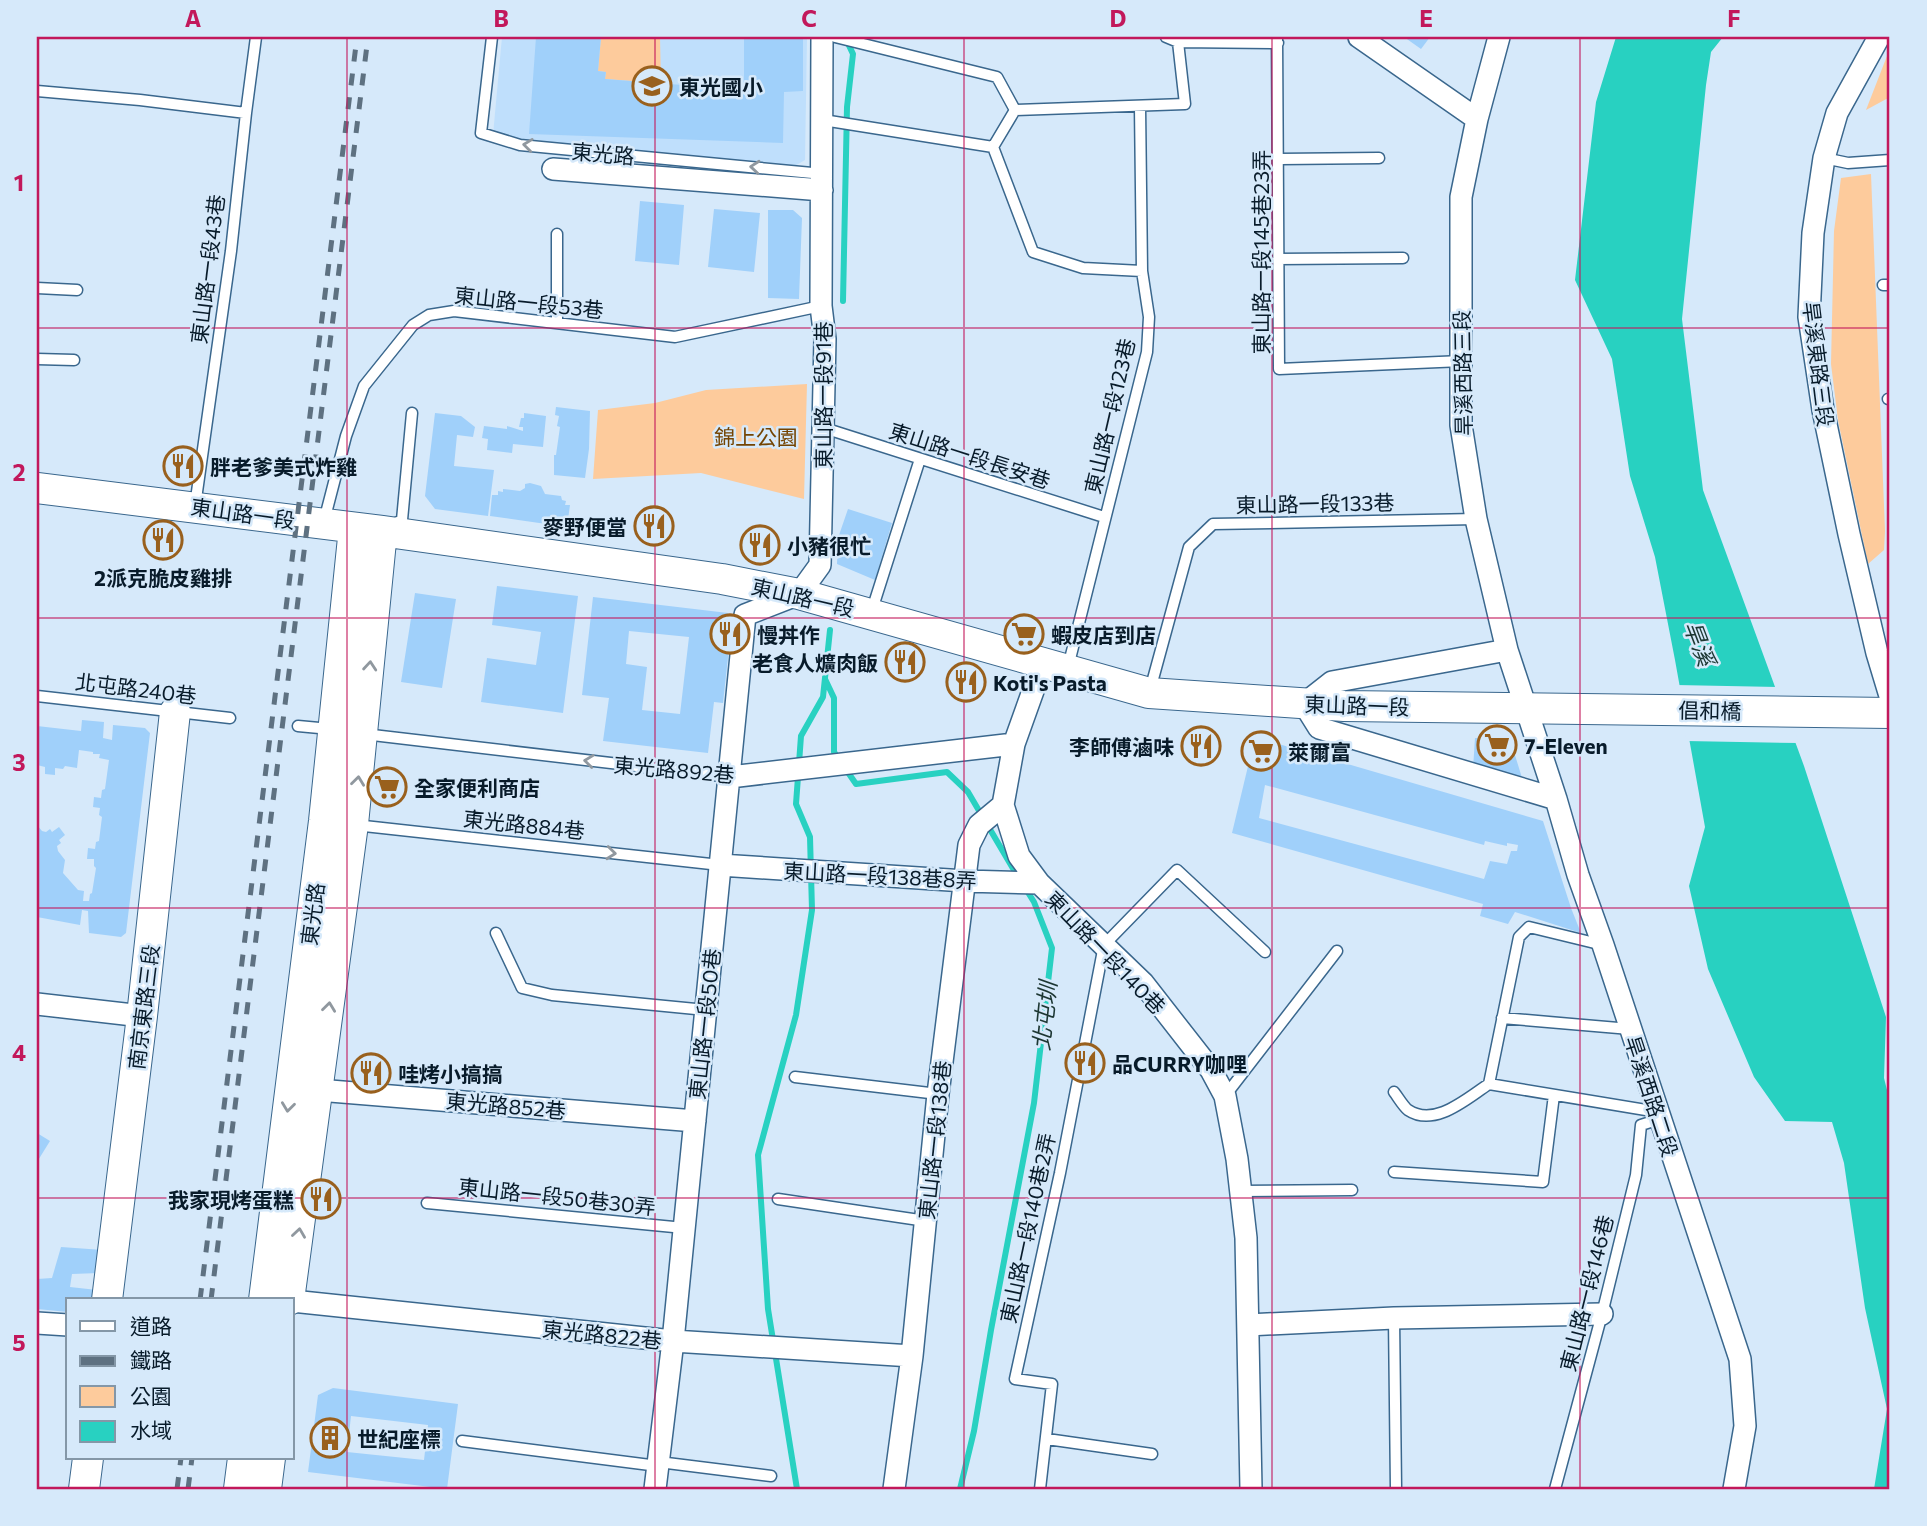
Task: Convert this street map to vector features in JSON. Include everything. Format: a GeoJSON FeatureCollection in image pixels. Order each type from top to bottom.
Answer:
{"type":"FeatureCollection","features":[{"type":"Feature","properties":{"kind":"street","name":"東山路一段91巷"},"geometry":{"type":"LineString","coordinates":[[799,594],[820,565],[825,339],[821,306],[822,37]]}},
{"type":"Feature","properties":{"kind":"street"},"geometry":{"type":"LineString","coordinates":[[1359,37],[1477,119]]}},
{"type":"Feature","properties":{"kind":"street","name":"旱溪西路三段"},"geometry":{"type":"LineString","coordinates":[[1499,37],[1477,119],[1461,197],[1461,425],[1476,519],[1507,650],[1525,707]]}},
{"type":"Feature","properties":{"kind":"street","name":"旱溪東路三段"},"geometry":{"type":"LineString","coordinates":[[1879,37],[1837,113],[1824,158],[1813,233],[1809,317],[1823,410],[1849,534],[1890,696]]}},
{"type":"Feature","properties":{"kind":"street"},"geometry":{"type":"LineString","coordinates":[[553,169],[823,182]]}},
{"type":"Feature","properties":{"kind":"street","name":"東山路一段"},"geometry":{"type":"LineString","coordinates":[[37,488],[195,506],[670,570],[799,594],[1149,693],[1304,704],[1564,709]]}},
{"type":"Feature","properties":{"kind":"street","name":"東光路"},"geometry":{"type":"LineString","coordinates":[[264,1298],[338,822],[368,529]]}},
{"type":"Feature","properties":{"kind":"street","name":"東山路一段50巷"},"geometry":{"type":"LineString","coordinates":[[655,1489],[673,1341],[746,615],[799,594]]}},
{"type":"Feature","properties":{"kind":"street"},"geometry":{"type":"LineString","coordinates":[[1507,650],[1332,682],[1304,704],[1320,728],[1556,799]]}},
{"type":"Feature","properties":{"kind":"street","name":"東山路一段140巷"},"geometry":{"type":"LineString","coordinates":[[1055,667],[1014,744],[1003,805],[1019,856],[1039,883],[1143,984],[1211,1070],[1225,1096],[1237,1159],[1246,1238],[1251,1489]]}},
{"type":"Feature","properties":{"kind":"street","name":"旱溪西路二段"},"geometry":{"type":"LineString","coordinates":[[1525,707],[1578,875],[1740,1359],[1745,1426],[1734,1489]]}},
{"type":"Feature","properties":{"kind":"street","name":"倡和橋"},"geometry":{"type":"LineString","coordinates":[[1564,709],[1890,713]]}},
{"type":"Feature","properties":{"kind":"street","name":"南京東路三段"},"geometry":{"type":"LineString","coordinates":[[107,1298],[142,1016],[175,712]]}},
{"type":"Feature","properties":{"kind":"street","name":"東光路892巷"},"geometry":{"type":"LineString","coordinates":[[730,777],[1014,744]]}},
{"type":"Feature","properties":{"kind":"street","name":"東山路一段138巷"},"geometry":{"type":"LineString","coordinates":[[894,1489],[912,1356],[938,1094],[970,845],[979,825],[1003,805]]}},
{"type":"Feature","properties":{"kind":"street","name":"東光路"},"geometry":{"type":"LineString","coordinates":[[291,1298],[318,1090],[338,822]]}},
{"type":"Feature","properties":{"kind":"street","name":"東山路一段138巷8弄"},"geometry":{"type":"LineString","coordinates":[[720,865],[965,881],[1039,883]]}},
{"type":"Feature","properties":{"kind":"street"},"geometry":{"type":"LineString","coordinates":[[37,1004],[142,1016]]}},
{"type":"Feature","properties":{"kind":"street","name":"東光路852巷"},"geometry":{"type":"LineString","coordinates":[[318,1090],[695,1121]]}},
{"type":"Feature","properties":{"kind":"street","name":"東光路822巷"},"geometry":{"type":"LineString","coordinates":[[294,1301],[673,1341],[912,1356]]}},
{"type":"Feature","properties":{"kind":"street"},"geometry":{"type":"LineString","coordinates":[[1248,1325],[1394,1318],[1602,1314]]}},
{"type":"Feature","properties":{"kind":"street"},"geometry":{"type":"LineString","coordinates":[[37,1323],[66,1325]]}},
{"type":"Feature","properties":{"kind":"street"},"geometry":{"type":"LineString","coordinates":[[84,1489],[88,1460]]}},
{"type":"Feature","properties":{"kind":"street"},"geometry":{"type":"LineString","coordinates":[[239,1489],[243,1460]]}},
{"type":"Feature","properties":{"kind":"street"},"geometry":{"type":"LineString","coordinates":[[266,1489],[270,1460]]}},
{"type":"Feature","properties":{"kind":"lane","name":"東山路一段43巷"},"geometry":{"type":"LineString","coordinates":[[195,506],[231,251],[257,37]]}},
{"type":"Feature","properties":{"kind":"lane","name":"東光路"},"geometry":{"type":"LineString","coordinates":[[492,37],[481,133],[520,145],[823,182]]}},
{"type":"Feature","properties":{"kind":"lane"},"geometry":{"type":"LineString","coordinates":[[835,37],[997,77],[1015,110]]}},
{"type":"Feature","properties":{"kind":"lane"},"geometry":{"type":"LineString","coordinates":[[1166,37],[1178,42],[1277,40]]}},
{"type":"Feature","properties":{"kind":"lane","name":"東山路一段145巷23弄"},"geometry":{"type":"LineString","coordinates":[[1277,40],[1280,159],[1279,369],[1462,361]]}},
{"type":"Feature","properties":{"kind":"lane"},"geometry":{"type":"LineString","coordinates":[[1015,110],[1185,104],[1178,42]]}},
{"type":"Feature","properties":{"kind":"lane"},"geometry":{"type":"LineString","coordinates":[[37,91],[246,113]]}},
{"type":"Feature","properties":{"kind":"lane","name":"東山路一段123巷"},"geometry":{"type":"LineString","coordinates":[[1055,667],[1104,517],[1147,352],[1149,317],[1142,271],[1140,107]]}},
{"type":"Feature","properties":{"kind":"lane"},"geometry":{"type":"LineString","coordinates":[[993,148],[1015,110]]}},
{"type":"Feature","properties":{"kind":"lane"},"geometry":{"type":"LineString","coordinates":[[823,120],[993,148]]}},
{"type":"Feature","properties":{"kind":"lane"},"geometry":{"type":"LineString","coordinates":[[993,148],[1032,252],[1083,268],[1142,271]]}},
{"type":"Feature","properties":{"kind":"lane"},"geometry":{"type":"LineString","coordinates":[[1280,159],[1379,158]]}},
{"type":"Feature","properties":{"kind":"lane"},"geometry":{"type":"LineString","coordinates":[[1824,158],[1848,163],[1890,160]]}},
{"type":"Feature","properties":{"kind":"lane"},"geometry":{"type":"LineString","coordinates":[[556,323],[557,234]]}},
{"type":"Feature","properties":{"kind":"lane"},"geometry":{"type":"LineString","coordinates":[[1278,259],[1403,258]]}},
{"type":"Feature","properties":{"kind":"lane"},"geometry":{"type":"LineString","coordinates":[[37,288],[77,290]]}},
{"type":"Feature","properties":{"kind":"lane","name":"東山路一段53巷"},"geometry":{"type":"LineString","coordinates":[[323,523],[346,436],[365,386],[413,325],[429,315],[454,311],[675,337],[821,306]]}},
{"type":"Feature","properties":{"kind":"lane"},"geometry":{"type":"LineString","coordinates":[[37,359],[74,360]]}},
{"type":"Feature","properties":{"kind":"lane"},"geometry":{"type":"LineString","coordinates":[[368,529],[402,520],[412,412]]}},
{"type":"Feature","properties":{"kind":"lane","name":"東山路一段長安巷"},"geometry":{"type":"LineString","coordinates":[[824,428],[1104,517]]}},
{"type":"Feature","properties":{"kind":"lane"},"geometry":{"type":"LineString","coordinates":[[871,613],[920,460]]}},
{"type":"Feature","properties":{"kind":"lane","name":"東山路一段133巷"},"geometry":{"type":"LineString","coordinates":[[1149,693],[1189,547],[1213,524],[1476,519]]}},
{"type":"Feature","properties":{"kind":"lane","name":"北屯路240巷"},"geometry":{"type":"LineString","coordinates":[[37,696],[230,718]]}},
{"type":"Feature","properties":{"kind":"lane","name":"東光路892巷"},"geometry":{"type":"LineString","coordinates":[[298,726],[730,777]]}},
{"type":"Feature","properties":{"kind":"lane","name":"東光路884巷"},"geometry":{"type":"LineString","coordinates":[[338,822],[720,865]]}},
{"type":"Feature","properties":{"kind":"lane"},"geometry":{"type":"LineString","coordinates":[[1104,945],[1177,870],[1265,952]]}},
{"type":"Feature","properties":{"kind":"lane"},"geometry":{"type":"LineString","coordinates":[[1489,1084],[1519,937],[1529,927],[1603,945]]}},
{"type":"Feature","properties":{"kind":"lane"},"geometry":{"type":"LineString","coordinates":[[496,933],[522,988],[552,995],[706,1010]]}},
{"type":"Feature","properties":{"kind":"lane","name":"東山路一段140巷2弄"},"geometry":{"type":"LineString","coordinates":[[1040,1489],[1052,1384],[1015,1379],[1060,1173],[1104,945]]}},
{"type":"Feature","properties":{"kind":"lane"},"geometry":{"type":"LineString","coordinates":[[1225,1096],[1336,951]]}},
{"type":"Feature","properties":{"kind":"lane"},"geometry":{"type":"LineString","coordinates":[[1502,1018],[1630,1029]]}},
{"type":"Feature","properties":{"kind":"lane"},"geometry":{"type":"LineString","coordinates":[[795,1077],[938,1094]]}},
{"type":"Feature","properties":{"kind":"lane"},"geometry":{"type":"LineString","coordinates":[[1394,1092],[1408,1110],[1431,1116],[1444,1112],[1489,1084],[1659,1116]]}},
{"type":"Feature","properties":{"kind":"lane"},"geometry":{"type":"LineString","coordinates":[[1394,1172],[1543,1182],[1554,1095]]}},
{"type":"Feature","properties":{"kind":"lane","name":"東山路一段146巷"},"geometry":{"type":"LineString","coordinates":[[1555,1489],[1636,1175],[1640,1125],[1659,1116]]}},
{"type":"Feature","properties":{"kind":"lane"},"geometry":{"type":"LineString","coordinates":[[1241,1191],[1352,1190]]}},
{"type":"Feature","properties":{"kind":"lane"},"geometry":{"type":"LineString","coordinates":[[778,1199],[926,1221]]}},
{"type":"Feature","properties":{"kind":"lane","name":"東山路一段50巷30弄"},"geometry":{"type":"LineString","coordinates":[[427,1203],[684,1228]]}},
{"type":"Feature","properties":{"kind":"lane"},"geometry":{"type":"LineString","coordinates":[[1394,1318],[1396,1489]]}},
{"type":"Feature","properties":{"kind":"lane"},"geometry":{"type":"LineString","coordinates":[[1047,1439],[1152,1454]]}},
{"type":"Feature","properties":{"kind":"lane"},"geometry":{"type":"LineString","coordinates":[[462,1441],[658,1466],[667,1463],[771,1476]]}},
{"type":"Feature","properties":{"kind":"shaded area","name":"東光國小"},"geometry":{"type":"Polygon","coordinates":[[[502,37],[807,37],[805,160],[781,174],[502,141],[493,135],[502,37]]]}},
{"type":"Feature","properties":{"kind":"green space"},"geometry":{"type":"Polygon","coordinates":[[[601,37],[660,37],[661,83],[605,79],[606,72],[598,71],[601,37]]]}},
{"type":"Feature","properties":{"kind":"green space"},"geometry":{"type":"Polygon","coordinates":[[[1890,53],[1890,97],[1866,110],[1887,56],[1890,53]]]}},
{"type":"Feature","properties":{"kind":"green space"},"geometry":{"type":"Polygon","coordinates":[[[1871,174],[1885,531],[1884,550],[1868,564],[1838,420],[1831,364],[1834,231],[1841,178],[1871,174]]]}},
{"type":"Feature","properties":{"kind":"green space","name":"錦上公園"},"geometry":{"type":"Polygon","coordinates":[[[807,384],[804,499],[701,473],[593,479],[598,410],[655,403],[706,390],[807,384]]]}},
{"type":"Feature","properties":{"kind":"water","name":"旱溪"},"geometry":{"type":"Polygon","coordinates":[[[1616,37],[1723,37],[1711,52],[1706,85],[1682,319],[1703,490],[1804,766],[1886,1017],[1884,1078],[1890,1102],[1890,1489],[1874,1489],[1887,1409],[1865,1308],[1844,1163],[1832,1122],[1785,1121],[1754,1077],[1708,969],[1689,886],[1705,827],[1675,660],[1655,557],[1630,476],[1612,359],[1575,280],[1596,102],[1616,37]]]}},
{"type":"Feature","properties":{"kind":"pier"},"geometry":{"type":"Polygon","coordinates":[[[1676,685],[1778,687],[1799,743],[1686,741],[1676,685]]]}},
{"type":"Feature","properties":{"kind":"building"},"geometry":{"type":"Polygon","coordinates":[[[536,37],[601,37],[598,71],[606,72],[605,79],[734,89],[733,80],[744,81],[744,37],[803,37],[803,91],[784,92],[783,143],[529,134],[536,37]]]}},
{"type":"Feature","properties":{"kind":"building"},"geometry":{"type":"Polygon","coordinates":[[[1404,37],[1430,37],[1421,49],[1404,37]]]}},
{"type":"Feature","properties":{"kind":"building"},"geometry":{"type":"Polygon","coordinates":[[[640,201],[684,205],[679,265],[635,261],[640,201]]]}},
{"type":"Feature","properties":{"kind":"building"},"geometry":{"type":"Polygon","coordinates":[[[714,209],[760,213],[754,272],[708,267],[714,209]]]}},
{"type":"Feature","properties":{"kind":"building"},"geometry":{"type":"Polygon","coordinates":[[[768,210],[793,210],[802,218],[799,299],[768,298],[768,210]]]}},
{"type":"Feature","properties":{"kind":"building"},"geometry":{"type":"Polygon","coordinates":[[[556,407],[590,411],[585,478],[554,475],[554,455],[560,427],[557,426],[559,416],[555,415],[556,407]]]}},
{"type":"Feature","properties":{"kind":"building"},"geometry":{"type":"Polygon","coordinates":[[[435,413],[461,416],[475,427],[473,437],[457,435],[454,466],[494,470],[488,516],[435,509],[425,496],[435,413]]]}},
{"type":"Feature","properties":{"kind":"building"},"geometry":{"type":"Polygon","coordinates":[[[524,413],[546,416],[543,447],[513,444],[512,453],[487,450],[488,439],[482,438],[484,426],[507,429],[507,426],[523,431],[523,427],[519,427],[524,413]]]}},
{"type":"Feature","properties":{"kind":"building"},"geometry":{"type":"Polygon","coordinates":[[[525,484],[541,486],[545,494],[561,496],[562,500],[566,501],[565,505],[570,505],[567,527],[490,516],[492,495],[498,495],[498,491],[503,492],[503,489],[520,491],[525,488],[525,484]]]}},
{"type":"Feature","properties":{"kind":"building"},"geometry":{"type":"Polygon","coordinates":[[[848,509],[892,523],[875,580],[837,564],[838,538],[848,509]]]}},
{"type":"Feature","properties":{"kind":"building"},"geometry":{"type":"Polygon","coordinates":[[[497,586],[578,596],[563,713],[481,702],[487,658],[536,665],[541,632],[492,625],[497,586]]]}},
{"type":"Feature","properties":{"kind":"building"},"geometry":{"type":"Polygon","coordinates":[[[415,593],[456,599],[442,688],[401,682],[415,593]]]}},
{"type":"Feature","properties":{"kind":"building"},"geometry":{"type":"Polygon","coordinates":[[[593,597],[728,613],[732,621],[723,703],[714,702],[708,753],[603,741],[609,698],[582,695],[593,597]],[[629,631],[626,664],[647,667],[642,710],[680,714],[689,637],[629,631]]]}},
{"type":"Feature","properties":{"kind":"building"},"geometry":{"type":"Polygon","coordinates":[[[82,720],[104,722],[103,738],[112,740],[113,725],[145,728],[150,733],[126,933],[121,937],[89,933],[88,911],[82,910],[80,925],[37,917],[37,825],[46,832],[50,829],[52,832],[59,827],[65,835],[57,846],[65,860],[63,873],[78,890],[84,891],[83,901],[89,901],[92,893],[96,868],[94,859],[87,859],[88,848],[95,849],[96,842],[99,841],[102,817],[99,815],[100,808],[93,807],[94,797],[101,798],[102,790],[105,789],[109,760],[99,758],[100,754],[79,750],[77,768],[55,768],[55,775],[45,774],[45,767],[37,765],[37,726],[81,731],[82,720]]]}},
{"type":"Feature","properties":{"kind":"building"},"geometry":{"type":"Polygon","coordinates":[[[1255,737],[1543,821],[1581,933],[1515,912],[1508,924],[1480,916],[1483,904],[1232,833],[1255,737]],[[1265,785],[1259,818],[1484,879],[1490,861],[1507,864],[1511,851],[1517,851],[1518,845],[1507,843],[1507,846],[1485,841],[1484,845],[1265,785]]]}},
{"type":"Feature","properties":{"kind":"building"},"geometry":{"type":"Polygon","coordinates":[[[1475,738],[1510,739],[1523,781],[1473,769],[1475,738]]]}},
{"type":"Feature","properties":{"kind":"building"},"geometry":{"type":"Polygon","coordinates":[[[37,1133],[50,1141],[37,1162],[37,1133]]]}},
{"type":"Feature","properties":{"kind":"building"},"geometry":{"type":"Polygon","coordinates":[[[61,1247],[103,1250],[99,1273],[72,1274],[70,1287],[97,1290],[97,1298],[66,1298],[66,1312],[37,1309],[37,1279],[52,1278],[61,1247]]]}},
{"type":"Feature","properties":{"kind":"building","name":"世紀座標"},"geometry":{"type":"Polygon","coordinates":[[[333,1388],[458,1404],[447,1489],[308,1472],[318,1395],[333,1388]],[[351,1416],[347,1452],[424,1460],[428,1425],[351,1416]]]}},
{"type":"Feature","properties":{"kind":"waterway"},"geometry":{"type":"LineString","coordinates":[[843,301],[847,107],[853,54],[846,39]]}},
{"type":"Feature","properties":{"kind":"waterway","name":"北屯圳"},"geometry":{"type":"LineString","coordinates":[[797,1489],[768,1309],[758,1155],[796,1015],[812,910],[810,837],[796,804],[801,736],[823,697],[830,630]]}},
{"type":"Feature","properties":{"kind":"waterway","name":"北屯圳"},"geometry":{"type":"LineString","coordinates":[[825,679],[834,698],[834,752],[856,784],[947,772],[968,792],[1018,877]]}},
{"type":"Feature","properties":{"kind":"waterway","name":"北屯圳"},"geometry":{"type":"LineString","coordinates":[[960,1489],[974,1431],[1034,1103],[1052,948],[1034,902],[1024,886]]}},
{"type":"Feature","properties":{"kind":"railway"},"geometry":{"type":"LineString","coordinates":[[200,1298],[357,37]]}},
{"type":"Feature","properties":{"kind":"railway"},"geometry":{"type":"LineString","coordinates":[[211,1298],[368,37]]}},
{"type":"Feature","properties":{"kind":"railway"},"geometry":{"type":"LineString","coordinates":[[177,1489],[181,1460]]}},
{"type":"Feature","properties":{"kind":"railway"},"geometry":{"type":"LineString","coordinates":[[188,1489],[192,1460]]}},
{"type":"Feature","properties":{"kind":"place","name":"東光國小"},"geometry":{"type":"Point","coordinates":[652,86]}},
{"type":"Feature","properties":{"kind":"place","name":"胖老爹美式炸雞"},"geometry":{"type":"Point","coordinates":[183,466]}},
{"type":"Feature","properties":{"kind":"place","name":"麥野便當"},"geometry":{"type":"Point","coordinates":[654,526]}},
{"type":"Feature","properties":{"kind":"place","name":"2派克脆皮雞排"},"geometry":{"type":"Point","coordinates":[163,540]}},
{"type":"Feature","properties":{"kind":"place","name":"小豬很忙"},"geometry":{"type":"Point","coordinates":[760,545]}},
{"type":"Feature","properties":{"kind":"place","name":"慢丼作"},"geometry":{"type":"Point","coordinates":[730,634]}},
{"type":"Feature","properties":{"kind":"place","name":"蝦皮店到店"},"geometry":{"type":"Point","coordinates":[1024,634]}},
{"type":"Feature","properties":{"kind":"place","name":"老食人爌肉飯"},"geometry":{"type":"Point","coordinates":[905,662]}},
{"type":"Feature","properties":{"kind":"place","name":"Koti's Pasta"},"geometry":{"type":"Point","coordinates":[966,682]}},
{"type":"Feature","properties":{"kind":"place","name":"7-Eleven"},"geometry":{"type":"Point","coordinates":[1497,745]}},
{"type":"Feature","properties":{"kind":"place","name":"李師傅滷味"},"geometry":{"type":"Point","coordinates":[1201,746]}},
{"type":"Feature","properties":{"kind":"place","name":"萊爾富"},"geometry":{"type":"Point","coordinates":[1261,751]}},
{"type":"Feature","properties":{"kind":"place","name":"全家便利商店"},"geometry":{"type":"Point","coordinates":[387,787]}},
{"type":"Feature","properties":{"kind":"place","name":"品CURRY咖哩"},"geometry":{"type":"Point","coordinates":[1085,1063]}},
{"type":"Feature","properties":{"kind":"place","name":"哇烤小搞搞"},"geometry":{"type":"Point","coordinates":[371,1073]}},
{"type":"Feature","properties":{"kind":"place","name":"我家現烤蛋糕"},"geometry":{"type":"Point","coordinates":[321,1199]}},
{"type":"Feature","properties":{"kind":"place","name":"世紀座標"},"geometry":{"type":"Point","coordinates":[330,1438]}}]}
